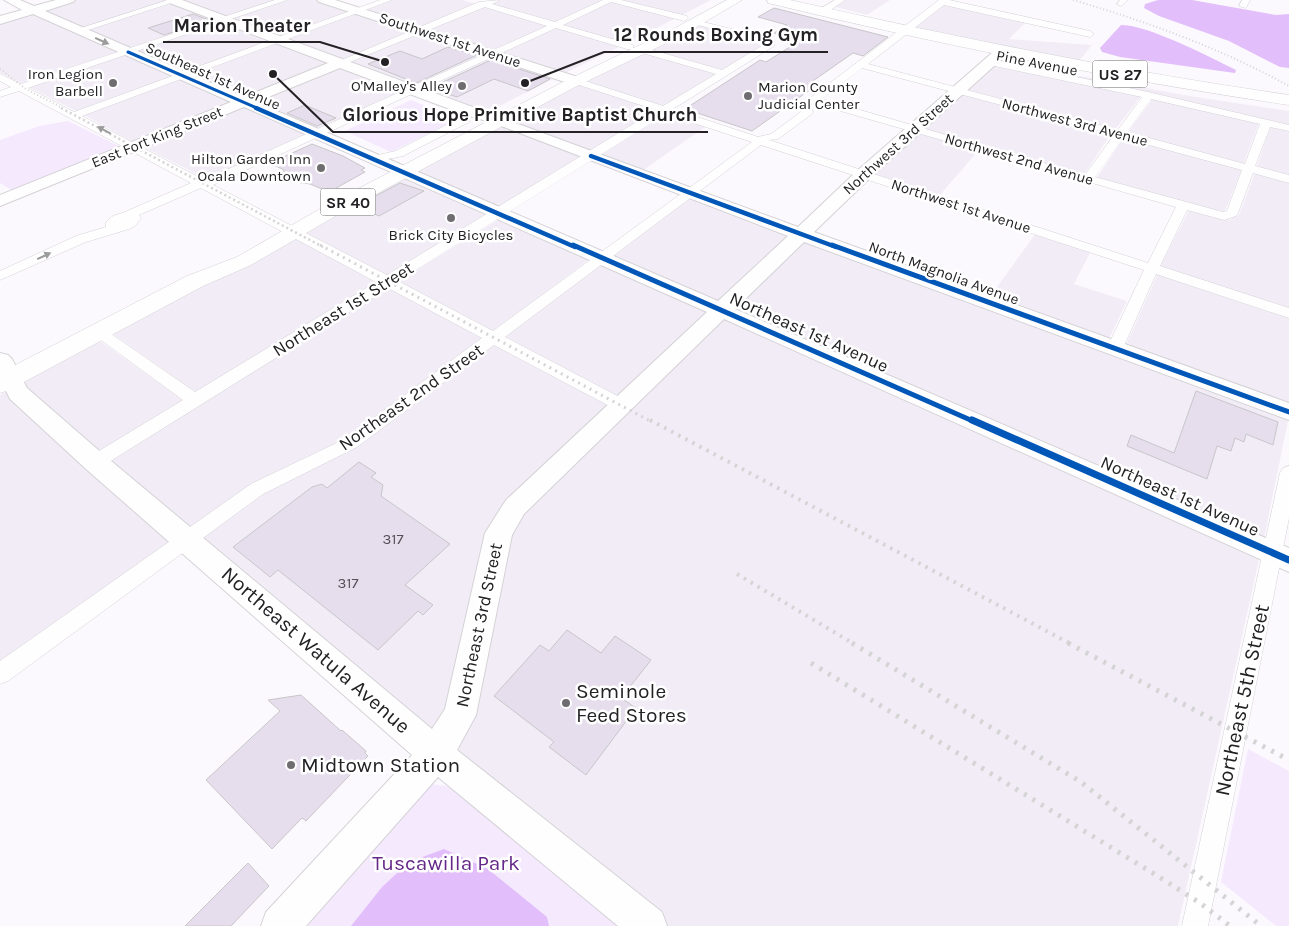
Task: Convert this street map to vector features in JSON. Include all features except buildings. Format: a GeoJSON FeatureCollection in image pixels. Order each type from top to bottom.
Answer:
{"type":"FeatureCollection","features":[{"type":"Feature","properties":{"kind":"main road","name":"Southeast 1st Avenue"},"geometry":{"type":"LineString","coordinates":[[10,0],[316,134]]}},
{"type":"Feature","properties":{"kind":"main road"},"geometry":{"type":"LineString","coordinates":[[0,20],[69,0]]}},
{"type":"Feature","properties":{"kind":"main road","name":"North Magnolia Avenue"},"geometry":{"type":"LineString","coordinates":[[174,0],[800,234],[1289,412]]}},
{"type":"Feature","properties":{"kind":"main road","name":"Southwest 1st Avenue"},"geometry":{"type":"LineString","coordinates":[[323,0],[570,79]]}},
{"type":"Feature","properties":{"kind":"main road","name":"SR 40"},"geometry":{"type":"LineString","coordinates":[[570,79],[610,65],[659,32],[691,20],[719,0]]}},
{"type":"Feature","properties":{"kind":"main road","name":"SR 40"},"geometry":{"type":"LineString","coordinates":[[3,374],[99,332],[195,281],[229,255],[288,228],[570,79],[736,0]]}},
{"type":"Feature","properties":{"kind":"main road","name":"Pine Avenue"},"geometry":{"type":"LineString","coordinates":[[773,0],[905,31],[1104,71],[1286,102]]}},
{"type":"Feature","properties":{"kind":"main road","name":"Pine Avenue"},"geometry":{"type":"LineString","coordinates":[[905,31],[994,59],[1286,102]]}},
{"type":"Feature","properties":{"kind":"main road","name":"Northwest 3rd Street"},"geometry":{"type":"LineString","coordinates":[[800,234],[864,174],[994,59]]}},
{"type":"Feature","properties":{"kind":"main road","name":"East Fort King Street"},"geometry":{"type":"LineString","coordinates":[[0,201],[342,62]]}},
{"type":"Feature","properties":{"kind":"main road","name":"Northeast 1st Avenue"},"geometry":{"type":"LineString","coordinates":[[316,134],[500,213],[1281,557]]}},
{"type":"Feature","properties":{"kind":"main road","name":"Northeast 3rd Street"},"geometry":{"type":"LineString","coordinates":[[280,926],[436,754],[460,715],[499,533],[515,507],[800,234]]}},
{"type":"Feature","properties":{"kind":"main road","name":"Northeast Watula Avenue"},"geometry":{"type":"LineString","coordinates":[[3,374],[18,393],[95,462],[436,754],[648,926]]}},
{"type":"Feature","properties":{"kind":"street"},"geometry":{"type":"LineString","coordinates":[[79,30],[174,0]]}},
{"type":"Feature","properties":{"kind":"street"},"geometry":{"type":"LineString","coordinates":[[0,94],[283,0]]}},
{"type":"Feature","properties":{"kind":"street"},"geometry":{"type":"LineString","coordinates":[[74,114],[388,0]]}},
{"type":"Feature","properties":{"kind":"street"},"geometry":{"type":"LineString","coordinates":[[470,0],[723,73]]}},
{"type":"Feature","properties":{"kind":"street"},"geometry":{"type":"LineString","coordinates":[[342,62],[496,0]]}},
{"type":"Feature","properties":{"kind":"street"},"geometry":{"type":"LineString","coordinates":[[0,276],[81,239],[200,190],[206,184],[611,0],[691,20]]}},
{"type":"Feature","properties":{"kind":"street"},"geometry":{"type":"LineString","coordinates":[[823,12],[841,0]]}},
{"type":"Feature","properties":{"kind":"street"},"geometry":{"type":"LineString","coordinates":[[814,100],[944,1],[1090,34]]}},
{"type":"Feature","properties":{"kind":"street","name":"Northeast 1st Street"},"geometry":{"type":"LineString","coordinates":[[95,462],[389,282],[771,44],[765,40],[691,20]]}},
{"type":"Feature","properties":{"kind":"street"},"geometry":{"type":"LineString","coordinates":[[1024,30],[1033,22]]}},
{"type":"Feature","properties":{"kind":"street"},"geometry":{"type":"LineString","coordinates":[[994,59],[1289,128]]}},
{"type":"Feature","properties":{"kind":"street","name":"Northwest 3rd Avenue"},"geometry":{"type":"LineString","coordinates":[[862,65],[1289,179]]}},
{"type":"Feature","properties":{"kind":"street"},"geometry":{"type":"LineString","coordinates":[[0,77],[74,114],[621,405]]}},
{"type":"Feature","properties":{"kind":"street","name":"Northwest 1st Avenue"},"geometry":{"type":"LineString","coordinates":[[570,79],[1289,313]]}},
{"type":"Feature","properties":{"kind":"street"},"geometry":{"type":"LineString","coordinates":[[1088,180],[1148,95]]}},
{"type":"Feature","properties":{"kind":"street","name":"Northwest 2nd Avenue"},"geometry":{"type":"LineString","coordinates":[[814,100],[1088,180],[1224,216],[1232,214],[1249,169]]}},
{"type":"Feature","properties":{"kind":"street","name":"Northeast 2nd Street"},"geometry":{"type":"LineString","coordinates":[[0,674],[257,489],[351,443],[760,140],[765,137],[774,136],[808,112],[805,107],[814,100]]}},
{"type":"Feature","properties":{"kind":"street"},"geometry":{"type":"LineString","coordinates":[[373,159],[398,154],[465,120],[468,111]]}},
{"type":"Feature","properties":{"kind":"street"},"geometry":{"type":"LineString","coordinates":[[1249,169],[1266,123]]}},
{"type":"Feature","properties":{"kind":"street"},"geometry":{"type":"LineString","coordinates":[[1115,348],[1183,206]]}},
{"type":"Feature","properties":{"kind":"street"},"geometry":{"type":"LineString","coordinates":[[99,332],[195,400]]}},
{"type":"Feature","properties":{"kind":"street","name":"Northeast 5th Street"},"geometry":{"type":"LineString","coordinates":[[1195,926],[1281,557],[1289,473]]}},
{"type":"Feature","properties":{"kind":"shaded area"},"geometry":{"type":"Polygon","coordinates":[[[74,0],[168,1],[80,28],[38,10],[74,0]]]}},
{"type":"Feature","properties":{"kind":"shaded area"},"geometry":{"type":"Polygon","coordinates":[[[182,0],[278,0],[226,17],[182,0]]]}},
{"type":"Feature","properties":{"kind":"shaded area"},"geometry":{"type":"Polygon","coordinates":[[[288,0],[317,0],[352,11],[279,37],[231,19],[288,0]]]}},
{"type":"Feature","properties":{"kind":"shaded area"},"geometry":{"type":"Polygon","coordinates":[[[393,0],[463,0],[479,5],[419,28],[364,11],[393,0]]]}},
{"type":"Feature","properties":{"kind":"shaded area"},"geometry":{"type":"Polygon","coordinates":[[[502,0],[605,0],[554,23],[491,4],[502,0]]]}},
{"type":"Feature","properties":{"kind":"shaded area"},"geometry":{"type":"Polygon","coordinates":[[[618,0],[711,0],[680,16],[618,0]]]}},
{"type":"Feature","properties":{"kind":"shaded area"},"geometry":{"type":"Polygon","coordinates":[[[846,0],[890,0],[867,15],[835,7],[846,0]]]}},
{"type":"Feature","properties":{"kind":"shaded area"},"geometry":{"type":"Polygon","coordinates":[[[1158,0],[1192,0],[1276,15],[1289,14],[1289,68],[1280,67],[1229,41],[1159,16],[1144,8],[1145,4],[1158,0]]]}},
{"type":"Feature","properties":{"kind":"shaded area"},"geometry":{"type":"Polygon","coordinates":[[[612,2],[676,18],[626,44],[561,25],[612,2]]]}},
{"type":"Feature","properties":{"kind":"shaded area"},"geometry":{"type":"Polygon","coordinates":[[[173,3],[219,19],[129,50],[85,30],[173,3]]]}},
{"type":"Feature","properties":{"kind":"shaded area"},"geometry":{"type":"Polygon","coordinates":[[[944,5],[1025,23],[1009,39],[1092,45],[1079,61],[1022,51],[916,27],[944,5]]]}},
{"type":"Feature","properties":{"kind":"shaded area"},"geometry":{"type":"Polygon","coordinates":[[[485,6],[549,25],[493,52],[426,30],[485,6]]]}},
{"type":"Feature","properties":{"kind":"shaded area"},"geometry":{"type":"Polygon","coordinates":[[[31,12],[121,52],[24,84],[0,73],[0,21],[31,12]]]}},
{"type":"Feature","properties":{"kind":"shaded area"},"geometry":{"type":"Polygon","coordinates":[[[358,13],[414,31],[342,60],[285,39],[358,13]]]}},
{"type":"Feature","properties":{"kind":"shaded area"},"geometry":{"type":"Polygon","coordinates":[[[224,21],[272,39],[183,72],[134,52],[224,21]]]}},
{"type":"Feature","properties":{"kind":"shaded area"},"geometry":{"type":"Polygon","coordinates":[[[700,24],[767,43],[721,71],[648,50],[700,24]]]}},
{"type":"Feature","properties":{"kind":"shaded area"},"geometry":{"type":"Polygon","coordinates":[[[1121,25],[1146,30],[1179,43],[1236,70],[1235,73],[1120,57],[1102,52],[1100,48],[1121,25]]]}},
{"type":"Feature","properties":{"kind":"shaded area"},"geometry":{"type":"Polygon","coordinates":[[[556,27],[621,46],[563,74],[500,54],[556,27]]]}},
{"type":"Feature","properties":{"kind":"shaded area"},"geometry":{"type":"Polygon","coordinates":[[[420,33],[487,54],[414,88],[348,62],[420,33]]]}},
{"type":"Feature","properties":{"kind":"shaded area"},"geometry":{"type":"Polygon","coordinates":[[[278,41],[335,63],[243,99],[188,75],[278,41]]]}},
{"type":"Feature","properties":{"kind":"shaded area"},"geometry":{"type":"Polygon","coordinates":[[[643,52],[717,74],[663,106],[585,81],[643,52]]]}},
{"type":"Feature","properties":{"kind":"shaded area"},"geometry":{"type":"Polygon","coordinates":[[[126,54],[175,75],[76,111],[29,87],[126,54]]]}},
{"type":"Feature","properties":{"kind":"shaded area"},"geometry":{"type":"Polygon","coordinates":[[[494,57],[557,77],[486,113],[421,91],[494,57]]]}},
{"type":"Feature","properties":{"kind":"shaded area"},"geometry":{"type":"Polygon","coordinates":[[[1000,59],[1069,74],[1190,96],[1289,111],[1289,126],[996,62],[1000,59]]]}},
{"type":"Feature","properties":{"kind":"shaded area"},"geometry":{"type":"Polygon","coordinates":[[[341,65],[408,91],[317,131],[249,102],[341,65]]]}},
{"type":"Feature","properties":{"kind":"shaded area"},"geometry":{"type":"Polygon","coordinates":[[[993,65],[1142,95],[1114,131],[964,90],[993,65]]]}},
{"type":"Feature","properties":{"kind":"shaded area"},"geometry":{"type":"Polygon","coordinates":[[[181,78],[235,102],[135,143],[82,114],[181,78]]]}},
{"type":"Feature","properties":{"kind":"shaded area"},"geometry":{"type":"Polygon","coordinates":[[[579,84],[658,109],[590,152],[508,121],[579,84]]]}},
{"type":"Feature","properties":{"kind":"shaded area"},"geometry":{"type":"Polygon","coordinates":[[[961,93],[1111,134],[1083,176],[922,129],[961,93]]]}},
{"type":"Feature","properties":{"kind":"shaded area"},"geometry":{"type":"Polygon","coordinates":[[[1153,98],[1259,123],[1243,165],[1126,134],[1153,98]]]}},
{"type":"Feature","properties":{"kind":"shaded area"},"geometry":{"type":"Polygon","coordinates":[[[241,105],[309,135],[208,180],[142,146],[241,105]]]}},
{"type":"Feature","properties":{"kind":"shaded area"},"geometry":{"type":"Polygon","coordinates":[[[667,112],[708,125],[642,171],[599,155],[667,112]]]}},
{"type":"Feature","properties":{"kind":"shaded area"},"geometry":{"type":"Polygon","coordinates":[[[502,124],[584,156],[499,209],[412,172],[502,124]]]}},
{"type":"Feature","properties":{"kind":"shaded area"},"geometry":{"type":"Polygon","coordinates":[[[1271,126],[1289,130],[1289,176],[1256,168],[1271,126]]]}},
{"type":"Feature","properties":{"kind":"shaded area"},"geometry":{"type":"Polygon","coordinates":[[[918,133],[979,150],[939,196],[872,174],[918,133]]]}},
{"type":"Feature","properties":{"kind":"shaded area"},"geometry":{"type":"Polygon","coordinates":[[[1123,138],[1242,169],[1225,211],[1220,213],[1096,179],[1123,138]]]}},
{"type":"Feature","properties":{"kind":"shaded area"},"geometry":{"type":"Polygon","coordinates":[[[1255,173],[1289,181],[1289,309],[1160,267],[1189,210],[1231,220],[1231,218],[1239,215],[1255,173]]]}},
{"type":"Feature","properties":{"kind":"shaded area"},"geometry":{"type":"Polygon","coordinates":[[[404,176],[491,214],[389,276],[303,231],[404,176]]]}},
{"type":"Feature","properties":{"kind":"shaded area"},"geometry":{"type":"Polygon","coordinates":[[[692,196],[792,235],[718,304],[609,257],[692,196]]]}},
{"type":"Feature","properties":{"kind":"shaded area"},"geometry":{"type":"Polygon","coordinates":[[[501,218],[591,258],[494,331],[398,281],[501,218]]]}},
{"type":"Feature","properties":{"kind":"shaded area"},"geometry":{"type":"Polygon","coordinates":[[[1036,233],[1091,251],[1074,284],[1127,301],[1108,341],[989,298],[1036,233]]]}},
{"type":"Feature","properties":{"kind":"shaded area"},"geometry":{"type":"Polygon","coordinates":[[[294,236],[379,282],[197,393],[113,334],[294,236]]]}},
{"type":"Feature","properties":{"kind":"shaded area"},"geometry":{"type":"Polygon","coordinates":[[[803,239],[1289,416],[1263,543],[730,309],[803,239]]]}},
{"type":"Feature","properties":{"kind":"shaded area"},"geometry":{"type":"Polygon","coordinates":[[[601,263],[711,310],[619,397],[505,337],[601,263]]]}},
{"type":"Feature","properties":{"kind":"shaded area"},"geometry":{"type":"Polygon","coordinates":[[[1158,273],[1289,316],[1289,407],[1125,347],[1158,273]]]}},
{"type":"Feature","properties":{"kind":"shaded area"},"geometry":{"type":"Polygon","coordinates":[[[389,287],[484,338],[346,438],[253,484],[190,529],[107,461],[389,287]]]}},
{"type":"Feature","properties":{"kind":"shaded area"},"geometry":{"type":"Polygon","coordinates":[[[724,316],[1260,555],[1178,926],[668,926],[451,751],[508,535],[523,511],[724,316]]]}},
{"type":"Feature","properties":{"kind":"shaded area"},"geometry":{"type":"Polygon","coordinates":[[[100,341],[184,401],[98,454],[26,390],[22,383],[100,341]]]}},
{"type":"Feature","properties":{"kind":"shaded area"},"geometry":{"type":"Polygon","coordinates":[[[495,344],[610,405],[508,503],[451,704],[434,737],[201,539],[262,494],[495,344]]]}},
{"type":"Feature","properties":{"kind":"shaded area"},"geometry":{"type":"Polygon","coordinates":[[[7,391],[174,541],[0,664],[0,395],[7,391]]]}},
{"type":"Feature","properties":{"kind":"shaded area"},"geometry":{"type":"Polygon","coordinates":[[[444,849],[488,869],[547,917],[549,926],[351,926],[382,887],[409,862],[444,849]]]}},
{"type":"Feature","properties":{"kind":"green space"},"geometry":{"type":"Polygon","coordinates":[[[411,100],[457,119],[391,152],[345,131],[411,100]]]}},
{"type":"Feature","properties":{"kind":"green space"},"geometry":{"type":"Polygon","coordinates":[[[68,121],[121,147],[13,191],[0,183],[0,140],[39,126],[68,121]]]}},
{"type":"Feature","properties":{"kind":"green space"},"geometry":{"type":"Polygon","coordinates":[[[1248,749],[1289,771],[1289,926],[1276,926],[1221,882],[1248,749]]]}},
{"type":"Feature","properties":{"kind":"green space","name":"Tuscawilla Park"},"geometry":{"type":"Polygon","coordinates":[[[430,784],[454,787],[622,926],[304,926],[430,784]]]}},
{"type":"Feature","properties":{"kind":"railway"},"geometry":{"type":"LineString","coordinates":[[1073,0],[1129,17],[1183,37],[1263,72],[1289,86]]}},
{"type":"Feature","properties":{"kind":"railway"},"geometry":{"type":"LineString","coordinates":[[0,69],[26,89],[64,109]]}},
{"type":"Feature","properties":{"kind":"railway"},"geometry":{"type":"LineString","coordinates":[[61,108],[323,247]]}},
{"type":"Feature","properties":{"kind":"railway"},"geometry":{"type":"LineString","coordinates":[[320,245],[652,422]]}},
{"type":"Feature","properties":{"kind":"railway"},"geometry":{"type":"LineString","coordinates":[[650,420],[1071,644]]}},
{"type":"Feature","properties":{"kind":"railway"},"geometry":{"type":"LineString","coordinates":[[737,574],[854,644]]}},
{"type":"Feature","properties":{"kind":"railway"},"geometry":{"type":"LineString","coordinates":[[852,643],[1081,782],[1261,926]]}},
{"type":"Feature","properties":{"kind":"railway"},"geometry":{"type":"LineString","coordinates":[[1068,643],[1289,760]]}},
{"type":"Feature","properties":{"kind":"railway"},"geometry":{"type":"LineString","coordinates":[[811,663],[1164,880],[1200,903],[1230,926]]}},
{"type":"Feature","properties":{"kind":"cycle path"},"geometry":{"type":"LineString","coordinates":[[128,52],[1289,560]]}},
{"type":"Feature","properties":{"kind":"cycle path"},"geometry":{"type":"LineString","coordinates":[[591,156],[1289,412]]}},
{"type":"Feature","properties":{"kind":"place","name":"Marion Theater"},"geometry":{"type":"Point","coordinates":[385,62]}},
{"type":"Feature","properties":{"kind":"place","name":"Glorious Hope Primitive Baptist Church"},"geometry":{"type":"Point","coordinates":[273,74]}},
{"type":"Feature","properties":{"kind":"place","name":"Iron Legion Barbell"},"geometry":{"type":"Point","coordinates":[113,83]}},
{"type":"Feature","properties":{"kind":"place","name":"12 Rounds Boxing Gym"},"geometry":{"type":"Point","coordinates":[525,83]}},
{"type":"Feature","properties":{"kind":"place","name":"O'Malley's Alley"},"geometry":{"type":"Point","coordinates":[462,86]}},
{"type":"Feature","properties":{"kind":"place","name":"Marion County Judicial Center"},"geometry":{"type":"Point","coordinates":[748,96]}},
{"type":"Feature","properties":{"kind":"place","name":"Hilton Garden Inn Ocala Downtown"},"geometry":{"type":"Point","coordinates":[321,168]}},
{"type":"Feature","properties":{"kind":"place","name":"Brick City Bicycles"},"geometry":{"type":"Point","coordinates":[451,218]}},
{"type":"Feature","properties":{"kind":"place","name":"Seminole Feed Stores"},"geometry":{"type":"Point","coordinates":[566,703]}},
{"type":"Feature","properties":{"kind":"place","name":"Midtown Station"},"geometry":{"type":"Point","coordinates":[291,765]}}]}
